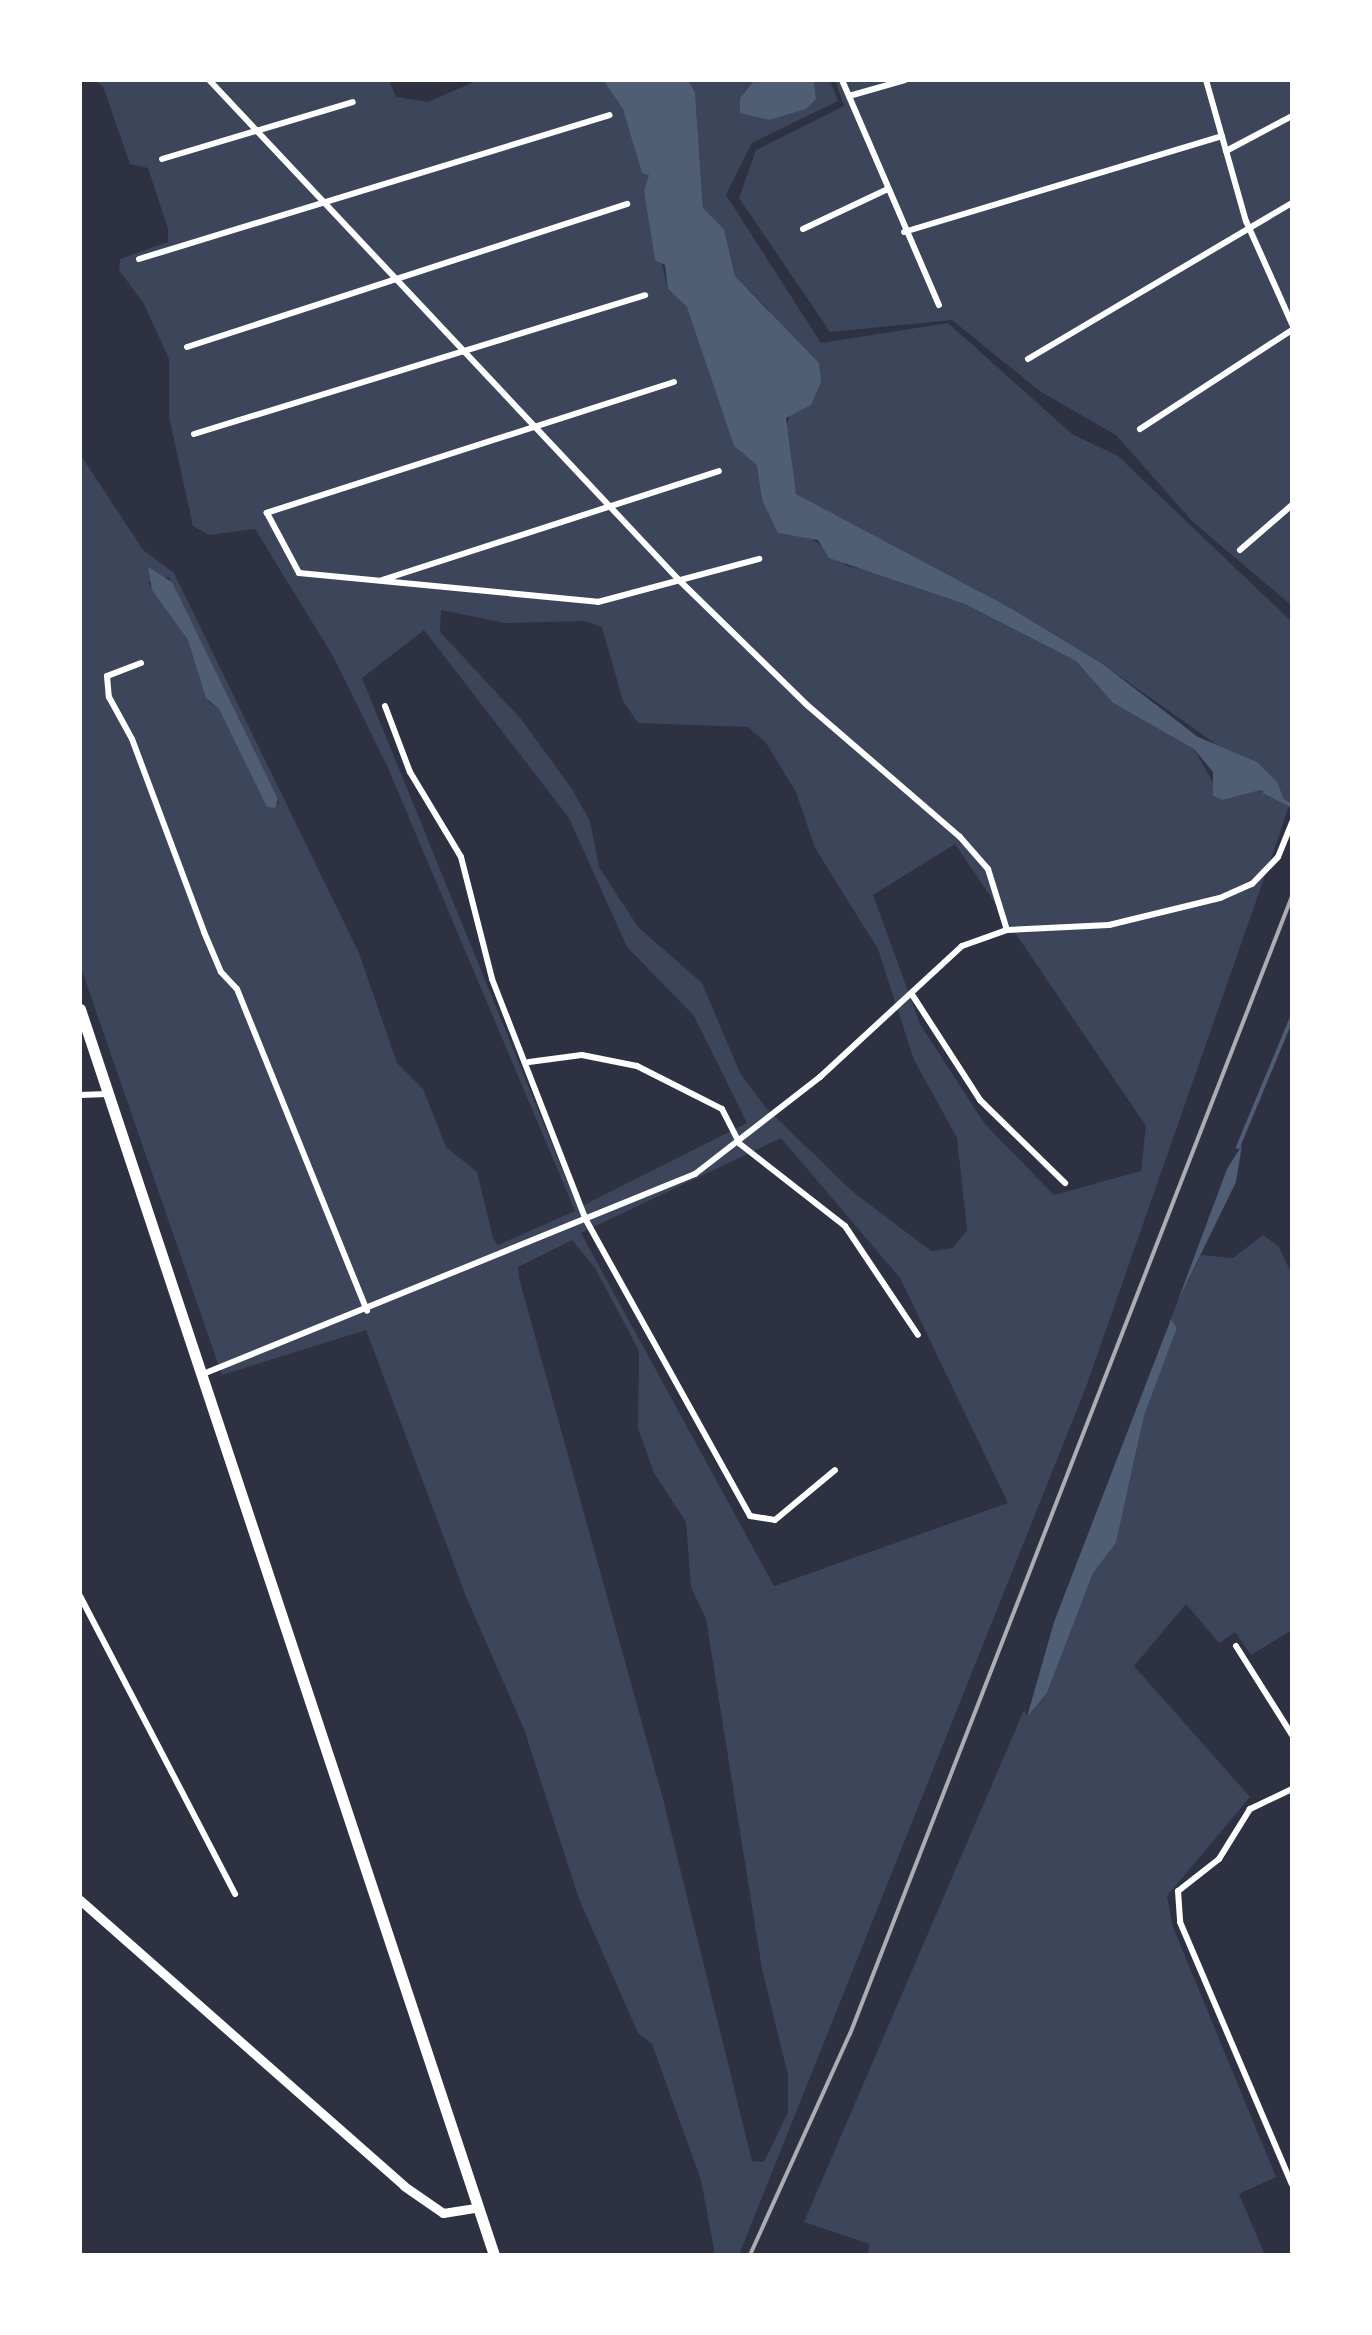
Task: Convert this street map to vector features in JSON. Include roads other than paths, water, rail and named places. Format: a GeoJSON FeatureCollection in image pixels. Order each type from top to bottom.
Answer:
{"type":"FeatureCollection","features":[{"type":"Feature","properties":{"kind":"highway"},"geometry":{"type":"LineString","coordinates":[[80,1008],[494,2255]]}},
{"type":"Feature","properties":{"kind":"street"},"geometry":{"type":"LineString","coordinates":[[210,80],[392,280],[678,579],[806,704],[960,837],[988,869],[1006,930]]}},
{"type":"Feature","properties":{"kind":"street"},"geometry":{"type":"LineString","coordinates":[[842,80],[904,232],[939,305]]}},
{"type":"Feature","properties":{"kind":"street"},"geometry":{"type":"LineString","coordinates":[[850,96],[905,80]]}},
{"type":"Feature","properties":{"kind":"street"},"geometry":{"type":"LineString","coordinates":[[1140,430],[1292,327],[1249,229],[1206,80]]}},
{"type":"Feature","properties":{"kind":"street"},"geometry":{"type":"LineString","coordinates":[[162,159],[353,102]]}},
{"type":"Feature","properties":{"kind":"street"},"geometry":{"type":"LineString","coordinates":[[139,259],[610,115]]}},
{"type":"Feature","properties":{"kind":"street"},"geometry":{"type":"LineString","coordinates":[[1226,152],[1292,116]]}},
{"type":"Feature","properties":{"kind":"street"},"geometry":{"type":"LineString","coordinates":[[904,232],[1222,136]]}},
{"type":"Feature","properties":{"kind":"street"},"geometry":{"type":"LineString","coordinates":[[803,229],[886,190]]}},
{"type":"Feature","properties":{"kind":"street"},"geometry":{"type":"LineString","coordinates":[[1028,359],[1292,203]]}},
{"type":"Feature","properties":{"kind":"street"},"geometry":{"type":"LineString","coordinates":[[187,347],[627,204]]}},
{"type":"Feature","properties":{"kind":"street"},"geometry":{"type":"LineString","coordinates":[[194,434],[644,295]]}},
{"type":"Feature","properties":{"kind":"street"},"geometry":{"type":"LineString","coordinates":[[674,382],[268,513],[299,573],[598,602],[759,560]]}},
{"type":"Feature","properties":{"kind":"street"},"geometry":{"type":"LineString","coordinates":[[380,580],[719,471]]}},
{"type":"Feature","properties":{"kind":"street"},"geometry":{"type":"LineString","coordinates":[[1240,550],[1292,505]]}},
{"type":"Feature","properties":{"kind":"street"},"geometry":{"type":"LineString","coordinates":[[141,663],[107,676],[109,697],[132,739],[221,972],[238,989],[367,1311]]}},
{"type":"Feature","properties":{"kind":"street"},"geometry":{"type":"LineString","coordinates":[[385,706],[410,772],[461,857],[492,979],[529,1062],[549,1131],[586,1220],[750,1516],[775,1520],[835,1470]]}},
{"type":"Feature","properties":{"kind":"street"},"geometry":{"type":"LineString","coordinates":[[202,1375],[367,1311],[695,1174],[740,1144],[913,996],[962,946],[1006,930],[1109,925],[1220,898],[1252,884],[1278,857],[1292,822]]}},
{"type":"Feature","properties":{"kind":"street"},"geometry":{"type":"LineString","coordinates":[[913,996],[980,1100],[1064,1183]]}},
{"type":"Feature","properties":{"kind":"street"},"geometry":{"type":"LineString","coordinates":[[529,1062],[582,1055],[637,1066],[722,1109],[740,1144],[845,1226],[918,1335]]}},
{"type":"Feature","properties":{"kind":"street"},"geometry":{"type":"LineString","coordinates":[[80,1095],[108,1094]]}},
{"type":"Feature","properties":{"kind":"street"},"geometry":{"type":"LineString","coordinates":[[80,1596],[236,1894]]}},
{"type":"Feature","properties":{"kind":"street"},"geometry":{"type":"LineString","coordinates":[[1236,1646],[1292,1735]]}},
{"type":"Feature","properties":{"kind":"street"},"geometry":{"type":"LineString","coordinates":[[1292,1789],[1250,1810],[1219,1859],[1178,1892],[1180,1922],[1292,2184]]}},
{"type":"Feature","properties":{"kind":"street"},"geometry":{"type":"LineString","coordinates":[[80,1900],[404,2186],[443,2213],[479,2208]]}},
{"type":"Feature","properties":{"kind":"waterway"},"geometry":{"type":"LineString","coordinates":[[1265,792],[1292,806]]}},
{"type":"Feature","properties":{"kind":"waterway"},"geometry":{"type":"LineString","coordinates":[[1238,1147],[1292,1017]]}},
{"type":"Feature","properties":{"kind":"railway"},"geometry":{"type":"LineString","coordinates":[[750,2255],[850,2034],[1292,896]]}}]}
